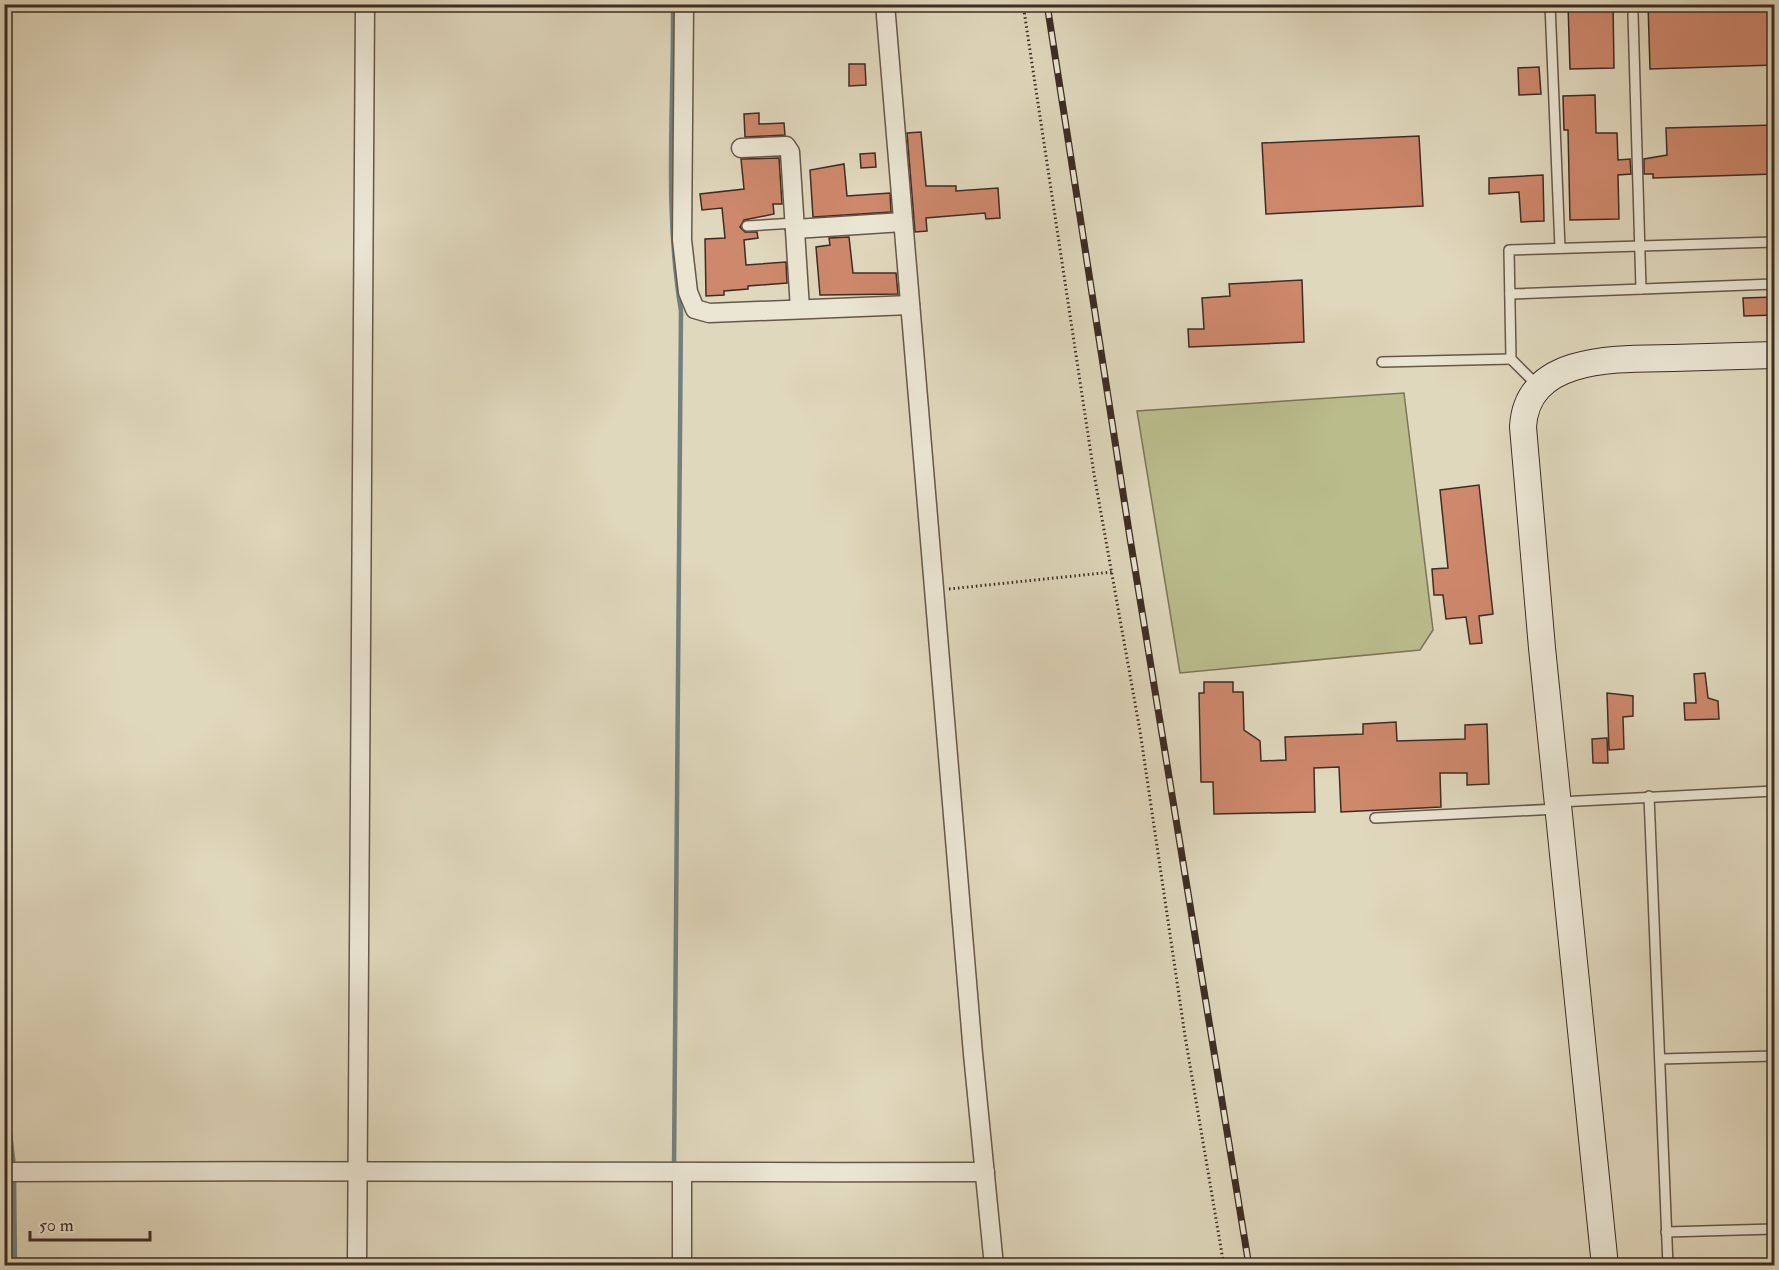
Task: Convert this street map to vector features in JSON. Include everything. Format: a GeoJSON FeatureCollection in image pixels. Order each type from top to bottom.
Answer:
{"type":"FeatureCollection","features":[{"type":"Feature","properties":{"kind":"street"},"geometry":{"type":"LineString","coordinates":[[357,1266],[365,4]]}},
{"type":"Feature","properties":{"kind":"street"},"geometry":{"type":"LineString","coordinates":[[684,4],[682,240],[688,292],[695,309],[709,313],[910,305]]}},
{"type":"Feature","properties":{"kind":"street"},"geometry":{"type":"LineString","coordinates":[[885,4],[994,1266]]}},
{"type":"Feature","properties":{"kind":"street"},"geometry":{"type":"LineString","coordinates":[[741,148],[786,146],[790,152],[800,309]]}},
{"type":"Feature","properties":{"kind":"street"},"geometry":{"type":"LineString","coordinates":[[795,226],[903,222]]}},
{"type":"Feature","properties":{"kind":"street"},"geometry":{"type":"LineString","coordinates":[[1605,1266],[1523,427],[1529,401],[1539,387],[1577,365],[1610,360],[1774,355]]}},
{"type":"Feature","properties":{"kind":"street"},"geometry":{"type":"LineString","coordinates":[[4,1172],[357,1170],[682,1173],[985,1172]]}},
{"type":"Feature","properties":{"kind":"street"},"geometry":{"type":"LineString","coordinates":[[681,1266],[682,1173]]}},
{"type":"Feature","properties":{"kind":"lane"},"geometry":{"type":"LineString","coordinates":[[1550,4],[1560,248]]}},
{"type":"Feature","properties":{"kind":"lane"},"geometry":{"type":"LineString","coordinates":[[1633,14],[1641,289]]}},
{"type":"Feature","properties":{"kind":"lane"},"geometry":{"type":"LineString","coordinates":[[747,226],[795,226]]}},
{"type":"Feature","properties":{"kind":"lane"},"geometry":{"type":"LineString","coordinates":[[1539,387],[1511,359],[1509,250],[1774,242]]}},
{"type":"Feature","properties":{"kind":"lane"},"geometry":{"type":"LineString","coordinates":[[1510,294],[1774,284]]}},
{"type":"Feature","properties":{"kind":"lane"},"geometry":{"type":"LineString","coordinates":[[1382,362],[1511,359]]}},
{"type":"Feature","properties":{"kind":"lane"},"geometry":{"type":"LineString","coordinates":[[1375,819],[1649,796],[1774,790]]}},
{"type":"Feature","properties":{"kind":"lane"},"geometry":{"type":"LineString","coordinates":[[1649,796],[1668,1266]]}},
{"type":"Feature","properties":{"kind":"lane"},"geometry":{"type":"LineString","coordinates":[[1660,1059],[1774,1056]]}},
{"type":"Feature","properties":{"kind":"lane"},"geometry":{"type":"LineString","coordinates":[[1666,1232],[1774,1229]]}},
{"type":"Feature","properties":{"kind":"path"},"geometry":{"type":"LineString","coordinates":[[1023,4],[1094,474],[1140,731],[1185,1036],[1224,1266]]}},
{"type":"Feature","properties":{"kind":"path"},"geometry":{"type":"LineString","coordinates":[[934,591],[1112,572]]}},
{"type":"Feature","properties":{"kind":"green space"},"geometry":{"type":"Polygon","coordinates":[[[1404,393],[1433,630],[1420,650],[1180,673],[1137,411],[1404,393]]]}},
{"type":"Feature","properties":{"kind":"building"},"geometry":{"type":"Polygon","coordinates":[[[1568,4],[1613,4],[1614,68],[1570,69],[1568,4]]]}},
{"type":"Feature","properties":{"kind":"building"},"geometry":{"type":"Polygon","coordinates":[[[1648,4],[1774,4],[1774,65],[1650,69],[1648,4]]]}},
{"type":"Feature","properties":{"kind":"building"},"geometry":{"type":"Polygon","coordinates":[[[849,64],[865,64],[866,85],[849,86],[849,64]]]}},
{"type":"Feature","properties":{"kind":"building"},"geometry":{"type":"Polygon","coordinates":[[[1539,67],[1541,94],[1519,95],[1518,68],[1539,67]]]}},
{"type":"Feature","properties":{"kind":"building"},"geometry":{"type":"Polygon","coordinates":[[[1595,95],[1596,133],[1617,133],[1618,160],[1630,159],[1631,174],[1618,175],[1619,219],[1570,220],[1568,130],[1564,130],[1563,96],[1595,95]]]}},
{"type":"Feature","properties":{"kind":"building"},"geometry":{"type":"Polygon","coordinates":[[[759,113],[759,124],[784,123],[785,135],[745,137],[744,114],[759,113]]]}},
{"type":"Feature","properties":{"kind":"building"},"geometry":{"type":"Polygon","coordinates":[[[1774,125],[1774,174],[1653,178],[1653,174],[1644,174],[1644,159],[1667,155],[1666,128],[1774,125]]]}},
{"type":"Feature","properties":{"kind":"building"},"geometry":{"type":"Polygon","coordinates":[[[921,132],[926,186],[956,186],[956,191],[998,188],[1000,218],[986,219],[985,213],[926,218],[927,231],[915,232],[907,133],[921,132]]]}},
{"type":"Feature","properties":{"kind":"building"},"geometry":{"type":"Polygon","coordinates":[[[1419,136],[1423,206],[1266,214],[1262,143],[1419,136]]]}},
{"type":"Feature","properties":{"kind":"building"},"geometry":{"type":"Polygon","coordinates":[[[875,153],[876,167],[861,168],[860,154],[875,153]]]}},
{"type":"Feature","properties":{"kind":"building"},"geometry":{"type":"Polygon","coordinates":[[[779,158],[782,204],[773,204],[774,214],[744,220],[740,227],[745,232],[757,232],[758,238],[744,240],[746,265],[786,262],[787,283],[748,286],[748,289],[724,291],[724,295],[706,296],[705,239],[725,238],[722,208],[702,210],[700,194],[744,189],[741,159],[779,158]]]}},
{"type":"Feature","properties":{"kind":"building"},"geometry":{"type":"Polygon","coordinates":[[[844,164],[847,196],[890,193],[891,212],[813,217],[810,170],[844,164]]]}},
{"type":"Feature","properties":{"kind":"building"},"geometry":{"type":"Polygon","coordinates":[[[1543,175],[1544,221],[1521,222],[1519,192],[1489,194],[1489,178],[1543,175]]]}},
{"type":"Feature","properties":{"kind":"building"},"geometry":{"type":"Polygon","coordinates":[[[849,237],[853,273],[896,273],[898,294],[820,295],[816,247],[830,245],[829,238],[849,237]]]}},
{"type":"Feature","properties":{"kind":"building"},"geometry":{"type":"Polygon","coordinates":[[[1302,280],[1304,342],[1189,347],[1188,329],[1204,329],[1202,298],[1230,296],[1229,284],[1302,280]]]}},
{"type":"Feature","properties":{"kind":"building"},"geometry":{"type":"Polygon","coordinates":[[[1774,297],[1774,315],[1744,316],[1743,298],[1774,297]]]}},
{"type":"Feature","properties":{"kind":"building"},"geometry":{"type":"Polygon","coordinates":[[[1479,485],[1493,614],[1479,616],[1482,643],[1470,644],[1466,617],[1446,619],[1443,595],[1434,595],[1432,569],[1448,568],[1440,490],[1479,485]]]}},
{"type":"Feature","properties":{"kind":"building"},"geometry":{"type":"Polygon","coordinates":[[[1705,673],[1708,698],[1718,701],[1719,719],[1685,720],[1684,703],[1696,703],[1694,674],[1705,673]]]}},
{"type":"Feature","properties":{"kind":"building"},"geometry":{"type":"Polygon","coordinates":[[[1204,682],[1233,682],[1233,692],[1243,692],[1244,730],[1260,741],[1261,761],[1286,760],[1285,737],[1363,734],[1363,724],[1396,722],[1397,741],[1465,739],[1465,725],[1487,724],[1489,784],[1467,785],[1467,773],[1440,773],[1441,807],[1341,812],[1339,767],[1314,768],[1315,812],[1214,814],[1213,782],[1201,782],[1199,693],[1204,693],[1204,682]]]}},
{"type":"Feature","properties":{"kind":"building"},"geometry":{"type":"Polygon","coordinates":[[[1607,693],[1633,696],[1633,716],[1623,717],[1624,749],[1609,750],[1607,693]]]}},
{"type":"Feature","properties":{"kind":"building"},"geometry":{"type":"Polygon","coordinates":[[[1607,738],[1608,763],[1593,763],[1592,739],[1607,738]]]}},
{"type":"Feature","properties":{"kind":"waterway"},"geometry":{"type":"LineString","coordinates":[[673,4],[671,196],[681,311],[674,1168]]}},
{"type":"Feature","properties":{"kind":"waterway"},"geometry":{"type":"LineString","coordinates":[[4,577],[7,580],[4,580]]}},
{"type":"Feature","properties":{"kind":"waterway"},"geometry":{"type":"LineString","coordinates":[[4,1110],[9,1125],[14,1167]]}},
{"type":"Feature","properties":{"kind":"waterway"},"geometry":{"type":"LineString","coordinates":[[14,1175],[15,1266]]}},
{"type":"Feature","properties":{"kind":"railway"},"geometry":{"type":"LineString","coordinates":[[1047,4],[1130,538],[1249,1266]]}}]}
